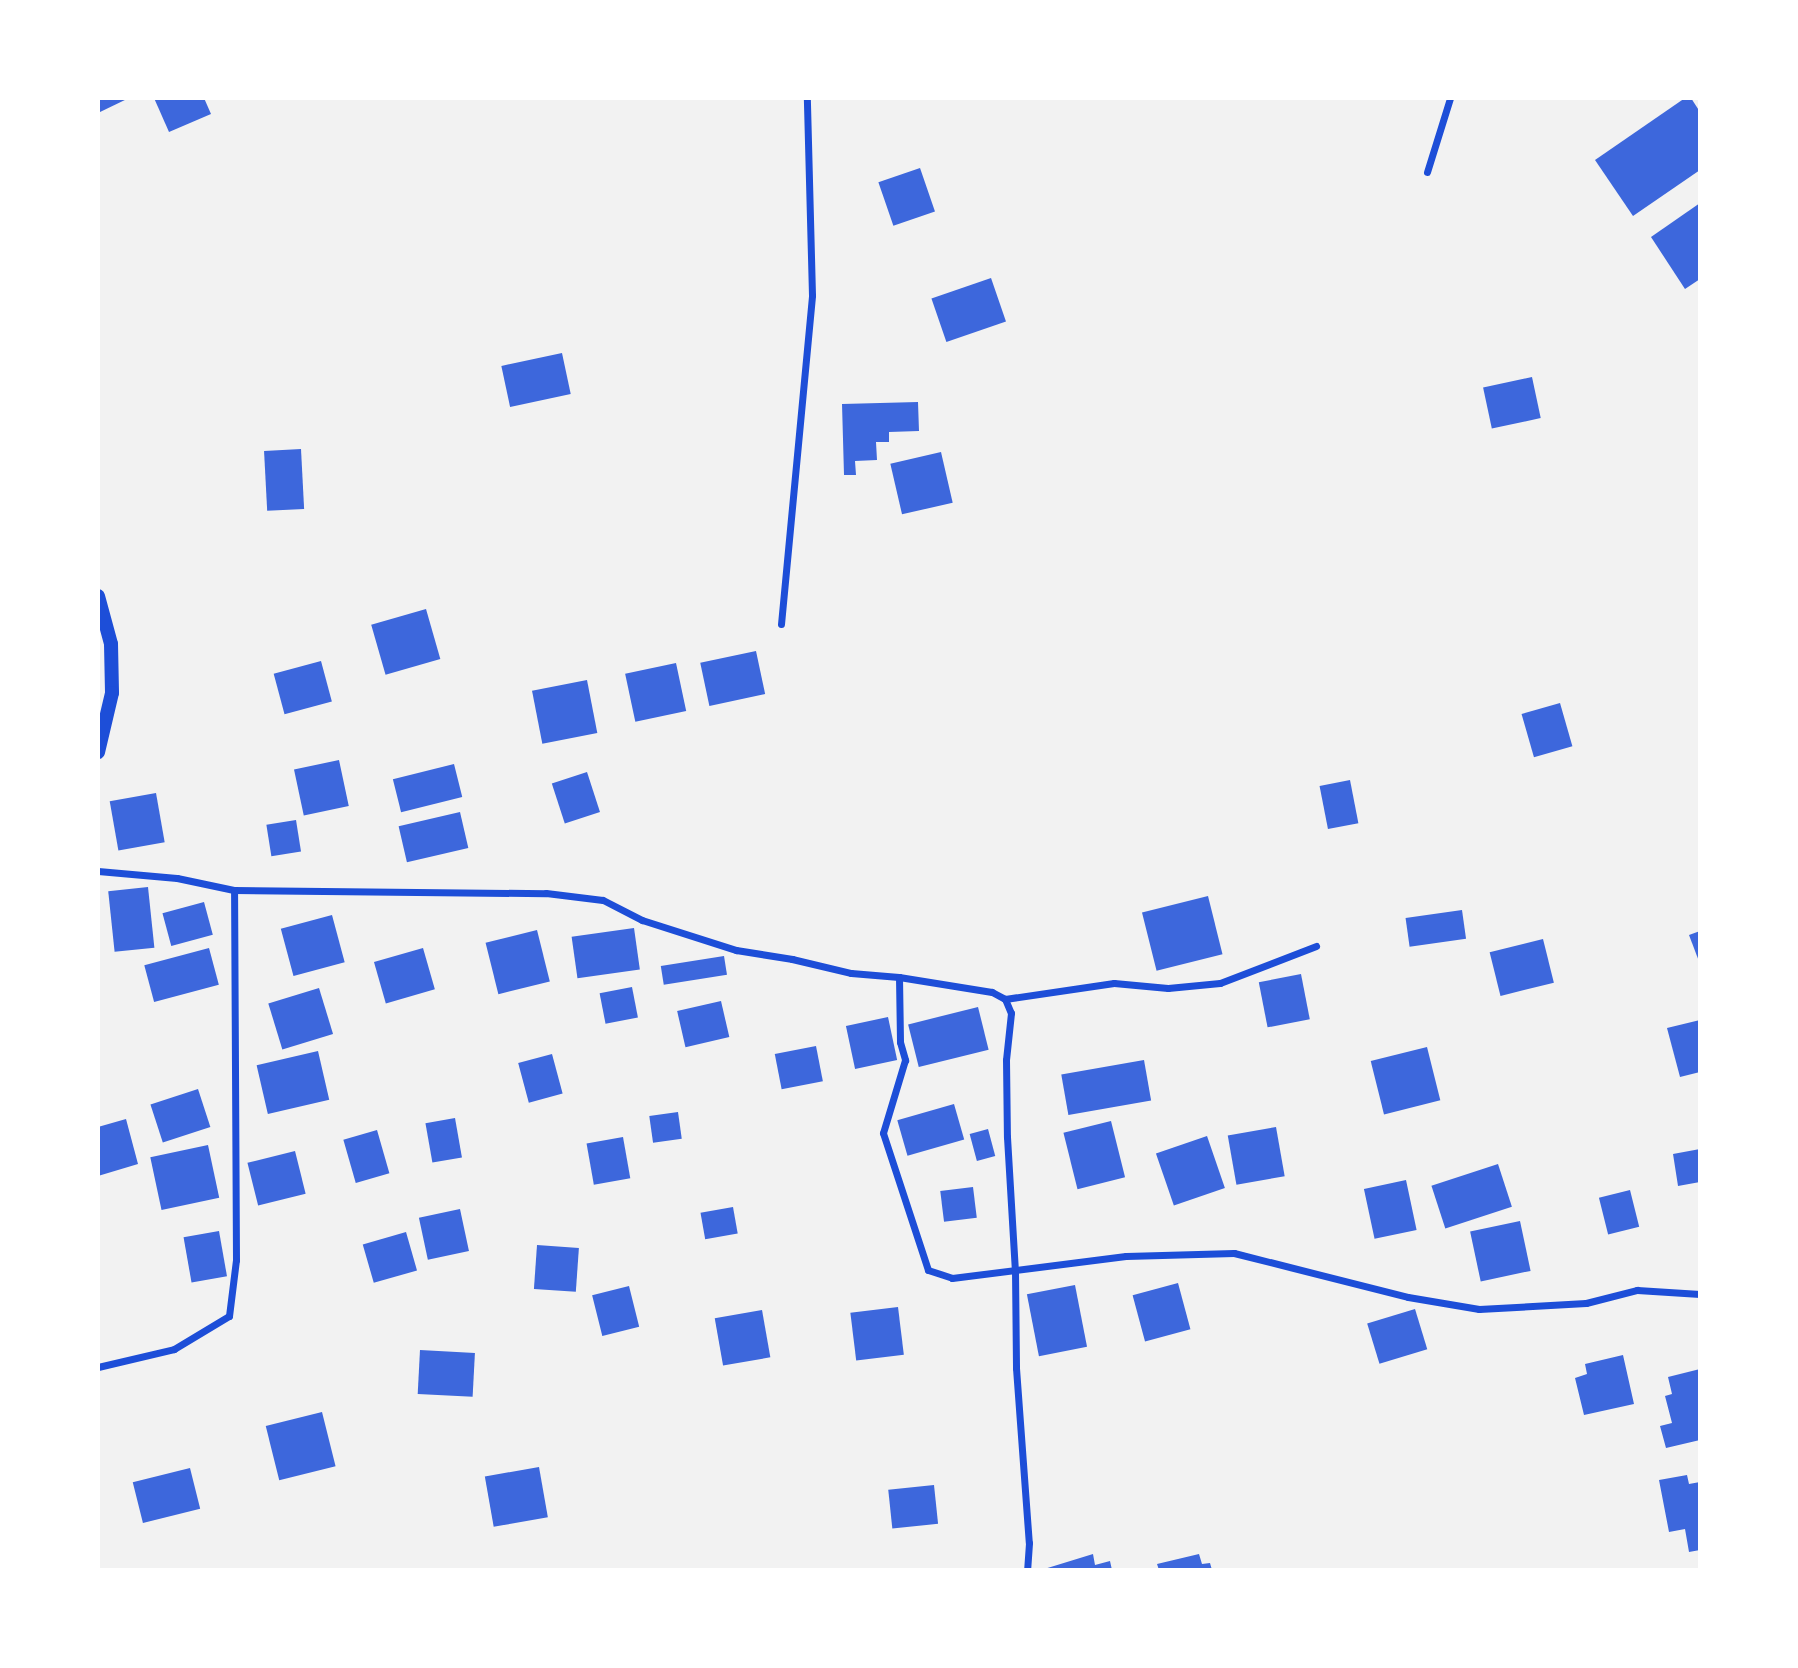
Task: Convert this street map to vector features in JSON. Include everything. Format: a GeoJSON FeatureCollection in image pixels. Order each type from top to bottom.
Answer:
{"type":"FeatureCollection","features":[{"type":"Feature","properties":{"kind":"main road"},"geometry":{"type":"LineString","coordinates":[[98,596],[111,644],[112,693],[98,751]]}},
{"type":"Feature","properties":{"kind":"street"},"geometry":{"type":"LineString","coordinates":[[781,624],[812,295],[807,98]]}},
{"type":"Feature","properties":{"kind":"street"},"geometry":{"type":"LineString","coordinates":[[1427,172],[1450,98]]}},
{"type":"Feature","properties":{"kind":"street"},"geometry":{"type":"LineString","coordinates":[[98,871],[177,878],[234,890],[557,894],[603,900],[642,920],[736,950],[792,959],[851,973],[961,985],[992,992],[1005,999],[1114,982],[1168,988],[1220,983],[1316,946]]}},
{"type":"Feature","properties":{"kind":"street"},"geometry":{"type":"LineString","coordinates":[[98,1367],[174,1349],[229,1316],[236,1260],[234,890]]}},
{"type":"Feature","properties":{"kind":"street"},"geometry":{"type":"LineString","coordinates":[[899,977],[900,1042],[905,1060],[883,1133],[928,1270],[965,1278],[1126,1256],[1234,1253],[1408,1297],[1479,1309],[1586,1303],[1637,1290],[1700,1294]]}},
{"type":"Feature","properties":{"kind":"street"},"geometry":{"type":"LineString","coordinates":[[1005,999],[1011,1013],[1006,1060],[1007,1137],[1015,1271],[1016,1368],[1029,1543],[1027,1570]]}},
{"type":"Feature","properties":{"kind":"building"},"geometry":{"type":"Polygon","coordinates":[[[98,98],[129,98],[98,113],[98,98]]]}},
{"type":"Feature","properties":{"kind":"building"},"geometry":{"type":"Polygon","coordinates":[[[154,98],[204,98],[211,114],[169,132],[154,98]]]}},
{"type":"Feature","properties":{"kind":"building"},"geometry":{"type":"Polygon","coordinates":[[[1685,98],[1691,98],[1700,112],[1700,170],[1633,216],[1595,160],[1685,98]]]}},
{"type":"Feature","properties":{"kind":"building"},"geometry":{"type":"Polygon","coordinates":[[[920,168],[935,211],[893,226],[878,182],[920,168]]]}},
{"type":"Feature","properties":{"kind":"building"},"geometry":{"type":"Polygon","coordinates":[[[1700,203],[1700,279],[1685,289],[1651,237],[1700,203]]]}},
{"type":"Feature","properties":{"kind":"building"},"geometry":{"type":"Polygon","coordinates":[[[991,278],[1006,321],[946,342],[931,299],[991,278]]]}},
{"type":"Feature","properties":{"kind":"building"},"geometry":{"type":"Polygon","coordinates":[[[562,353],[571,394],[510,407],[501,366],[562,353]]]}},
{"type":"Feature","properties":{"kind":"building"},"geometry":{"type":"Polygon","coordinates":[[[1532,377],[1541,418],[1492,428],[1483,387],[1532,377]]]}},
{"type":"Feature","properties":{"kind":"building"},"geometry":{"type":"Polygon","coordinates":[[[918,402],[919,431],[889,432],[889,442],[876,442],[877,460],[855,461],[856,475],[844,475],[842,404],[918,402]]]}},
{"type":"Feature","properties":{"kind":"building"},"geometry":{"type":"Polygon","coordinates":[[[301,449],[304,509],[267,511],[264,451],[301,449]]]}},
{"type":"Feature","properties":{"kind":"building"},"geometry":{"type":"Polygon","coordinates":[[[941,452],[953,503],[902,514],[890,464],[941,452]]]}},
{"type":"Feature","properties":{"kind":"building"},"geometry":{"type":"Polygon","coordinates":[[[426,609],[440,659],[386,675],[371,625],[426,609]]]}},
{"type":"Feature","properties":{"kind":"building"},"geometry":{"type":"Polygon","coordinates":[[[756,651],[765,694],[709,706],[700,663],[756,651]]]}},
{"type":"Feature","properties":{"kind":"building"},"geometry":{"type":"Polygon","coordinates":[[[321,661],[332,702],[285,714],[274,674],[321,661]]]}},
{"type":"Feature","properties":{"kind":"building"},"geometry":{"type":"Polygon","coordinates":[[[676,663],[686,711],[635,722],[625,674],[676,663]]]}},
{"type":"Feature","properties":{"kind":"building"},"geometry":{"type":"Polygon","coordinates":[[[587,680],[597,733],[542,744],[532,691],[587,680]]]}},
{"type":"Feature","properties":{"kind":"building"},"geometry":{"type":"Polygon","coordinates":[[[1560,703],[1572,746],[1534,757],[1522,714],[1560,703]]]}},
{"type":"Feature","properties":{"kind":"building"},"geometry":{"type":"Polygon","coordinates":[[[339,760],[349,806],[304,816],[294,770],[339,760]]]}},
{"type":"Feature","properties":{"kind":"building"},"geometry":{"type":"Polygon","coordinates":[[[454,764],[462,797],[401,812],[393,779],[454,764]]]}},
{"type":"Feature","properties":{"kind":"building"},"geometry":{"type":"Polygon","coordinates":[[[587,772],[600,812],[565,823],[552,783],[587,772]]]}},
{"type":"Feature","properties":{"kind":"building"},"geometry":{"type":"Polygon","coordinates":[[[1350,780],[1358,823],[1328,829],[1320,786],[1350,780]]]}},
{"type":"Feature","properties":{"kind":"building"},"geometry":{"type":"Polygon","coordinates":[[[156,793],[165,842],[118,850],[110,801],[156,793]]]}},
{"type":"Feature","properties":{"kind":"building"},"geometry":{"type":"Polygon","coordinates":[[[460,812],[468,848],[407,862],[399,826],[460,812]]]}},
{"type":"Feature","properties":{"kind":"building"},"geometry":{"type":"Polygon","coordinates":[[[296,820],[301,852],[271,856],[266,825],[296,820]]]}},
{"type":"Feature","properties":{"kind":"building"},"geometry":{"type":"Polygon","coordinates":[[[148,887],[154,948],[115,952],[108,891],[148,887]]]}},
{"type":"Feature","properties":{"kind":"building"},"geometry":{"type":"Polygon","coordinates":[[[1208,896],[1223,954],[1157,971],[1142,912],[1208,896]]]}},
{"type":"Feature","properties":{"kind":"building"},"geometry":{"type":"Polygon","coordinates":[[[204,902],[213,935],[171,946],[162,913],[204,902]]]}},
{"type":"Feature","properties":{"kind":"building"},"geometry":{"type":"Polygon","coordinates":[[[1462,910],[1466,939],[1410,947],[1406,918],[1462,910]]]}},
{"type":"Feature","properties":{"kind":"building"},"geometry":{"type":"Polygon","coordinates":[[[332,915],[345,962],[293,976],[281,929],[332,915]]]}},
{"type":"Feature","properties":{"kind":"building"},"geometry":{"type":"Polygon","coordinates":[[[634,928],[640,970],[577,978],[572,937],[634,928]]]}},
{"type":"Feature","properties":{"kind":"building"},"geometry":{"type":"Polygon","coordinates":[[[537,930],[550,981],[498,994],[486,943],[537,930]]]}},
{"type":"Feature","properties":{"kind":"building"},"geometry":{"type":"Polygon","coordinates":[[[1700,931],[1700,964],[1689,935],[1700,931]]]}},
{"type":"Feature","properties":{"kind":"building"},"geometry":{"type":"Polygon","coordinates":[[[1543,939],[1554,983],[1501,996],[1490,952],[1543,939]]]}},
{"type":"Feature","properties":{"kind":"building"},"geometry":{"type":"Polygon","coordinates":[[[209,948],[219,985],[154,1002],[144,965],[209,948]]]}},
{"type":"Feature","properties":{"kind":"building"},"geometry":{"type":"Polygon","coordinates":[[[423,948],[435,989],[386,1003],[374,962],[423,948]]]}},
{"type":"Feature","properties":{"kind":"building"},"geometry":{"type":"Polygon","coordinates":[[[724,956],[727,975],[664,985],[661,966],[724,956]]]}},
{"type":"Feature","properties":{"kind":"building"},"geometry":{"type":"Polygon","coordinates":[[[1301,974],[1310,1019],[1268,1027],[1259,982],[1301,974]]]}},
{"type":"Feature","properties":{"kind":"building"},"geometry":{"type":"Polygon","coordinates":[[[632,987],[638,1017],[606,1024],[600,993],[632,987]]]}},
{"type":"Feature","properties":{"kind":"building"},"geometry":{"type":"Polygon","coordinates":[[[319,988],[333,1034],[282,1049],[268,1003],[319,988]]]}},
{"type":"Feature","properties":{"kind":"building"},"geometry":{"type":"Polygon","coordinates":[[[721,1001],[729,1037],[685,1047],[677,1011],[721,1001]]]}},
{"type":"Feature","properties":{"kind":"building"},"geometry":{"type":"Polygon","coordinates":[[[978,1007],[989,1050],[919,1067],[908,1024],[978,1007]]]}},
{"type":"Feature","properties":{"kind":"building"},"geometry":{"type":"Polygon","coordinates":[[[888,1017],[897,1060],[855,1069],[846,1026],[888,1017]]]}},
{"type":"Feature","properties":{"kind":"building"},"geometry":{"type":"Polygon","coordinates":[[[1700,1020],[1700,1072],[1680,1077],[1667,1028],[1700,1020]]]}},
{"type":"Feature","properties":{"kind":"building"},"geometry":{"type":"Polygon","coordinates":[[[816,1046],[823,1081],[782,1089],[775,1054],[816,1046]]]}},
{"type":"Feature","properties":{"kind":"building"},"geometry":{"type":"Polygon","coordinates":[[[1427,1047],[1440,1100],[1384,1114],[1371,1061],[1427,1047]]]}},
{"type":"Feature","properties":{"kind":"building"},"geometry":{"type":"Polygon","coordinates":[[[318,1051],[329,1100],[268,1114],[257,1065],[318,1051]]]}},
{"type":"Feature","properties":{"kind":"building"},"geometry":{"type":"Polygon","coordinates":[[[552,1054],[563,1094],[529,1103],[518,1063],[552,1054]]]}},
{"type":"Feature","properties":{"kind":"building"},"geometry":{"type":"Polygon","coordinates":[[[1144,1060],[1151,1100],[1068,1115],[1061,1075],[1144,1060]]]}},
{"type":"Feature","properties":{"kind":"building"},"geometry":{"type":"Polygon","coordinates":[[[198,1089],[210,1127],[163,1142],[150,1104],[198,1089]]]}},
{"type":"Feature","properties":{"kind":"building"},"geometry":{"type":"Polygon","coordinates":[[[954,1104],[964,1140],[907,1156],[897,1120],[954,1104]]]}},
{"type":"Feature","properties":{"kind":"building"},"geometry":{"type":"Polygon","coordinates":[[[678,1112],[682,1139],[653,1143],[649,1116],[678,1112]]]}},
{"type":"Feature","properties":{"kind":"building"},"geometry":{"type":"Polygon","coordinates":[[[455,1118],[462,1157],[432,1163],[425,1123],[455,1118]]]}},
{"type":"Feature","properties":{"kind":"building"},"geometry":{"type":"Polygon","coordinates":[[[126,1119],[138,1164],[98,1176],[98,1127],[126,1119]]]}},
{"type":"Feature","properties":{"kind":"building"},"geometry":{"type":"Polygon","coordinates":[[[1111,1121],[1125,1177],[1077,1189],[1063,1133],[1111,1121]]]}},
{"type":"Feature","properties":{"kind":"building"},"geometry":{"type":"Polygon","coordinates":[[[1276,1127],[1285,1176],[1236,1185],[1228,1136],[1276,1127]]]}},
{"type":"Feature","properties":{"kind":"building"},"geometry":{"type":"Polygon","coordinates":[[[988,1129],[995,1156],[977,1161],[970,1134],[988,1129]]]}},
{"type":"Feature","properties":{"kind":"building"},"geometry":{"type":"Polygon","coordinates":[[[377,1130],[389,1173],[356,1183],[343,1140],[377,1130]]]}},
{"type":"Feature","properties":{"kind":"building"},"geometry":{"type":"Polygon","coordinates":[[[1207,1136],[1225,1188],[1174,1206],[1156,1154],[1207,1136]]]}},
{"type":"Feature","properties":{"kind":"building"},"geometry":{"type":"Polygon","coordinates":[[[623,1137],[630,1178],[594,1185],[587,1143],[623,1137]]]}},
{"type":"Feature","properties":{"kind":"building"},"geometry":{"type":"Polygon","coordinates":[[[208,1145],[219,1198],[162,1210],[150,1157],[208,1145]]]}},
{"type":"Feature","properties":{"kind":"building"},"geometry":{"type":"Polygon","coordinates":[[[1700,1149],[1700,1182],[1678,1186],[1673,1154],[1700,1149]]]}},
{"type":"Feature","properties":{"kind":"building"},"geometry":{"type":"Polygon","coordinates":[[[295,1151],[306,1194],[258,1206],[247,1163],[295,1151]]]}},
{"type":"Feature","properties":{"kind":"building"},"geometry":{"type":"Polygon","coordinates":[[[1498,1164],[1512,1207],[1445,1228],[1431,1186],[1498,1164]]]}},
{"type":"Feature","properties":{"kind":"building"},"geometry":{"type":"Polygon","coordinates":[[[1406,1180],[1417,1230],[1375,1239],[1364,1189],[1406,1180]]]}},
{"type":"Feature","properties":{"kind":"building"},"geometry":{"type":"Polygon","coordinates":[[[973,1187],[977,1218],[944,1222],[940,1191],[973,1187]]]}},
{"type":"Feature","properties":{"kind":"building"},"geometry":{"type":"Polygon","coordinates":[[[1630,1190],[1639,1227],[1608,1235],[1599,1198],[1630,1190]]]}},
{"type":"Feature","properties":{"kind":"building"},"geometry":{"type":"Polygon","coordinates":[[[733,1207],[738,1234],[705,1239],[701,1213],[733,1207]]]}},
{"type":"Feature","properties":{"kind":"building"},"geometry":{"type":"Polygon","coordinates":[[[460,1209],[469,1251],[428,1260],[419,1218],[460,1209]]]}},
{"type":"Feature","properties":{"kind":"building"},"geometry":{"type":"Polygon","coordinates":[[[1520,1221],[1531,1271],[1481,1281],[1470,1232],[1520,1221]]]}},
{"type":"Feature","properties":{"kind":"building"},"geometry":{"type":"Polygon","coordinates":[[[219,1231],[227,1276],[192,1283],[184,1237],[219,1231]]]}},
{"type":"Feature","properties":{"kind":"building"},"geometry":{"type":"Polygon","coordinates":[[[406,1232],[417,1270],[374,1283],[363,1244],[406,1232]]]}},
{"type":"Feature","properties":{"kind":"building"},"geometry":{"type":"Polygon","coordinates":[[[537,1245],[579,1248],[576,1292],[534,1289],[537,1245]]]}},
{"type":"Feature","properties":{"kind":"building"},"geometry":{"type":"Polygon","coordinates":[[[1178,1283],[1190,1329],[1145,1342],[1133,1295],[1178,1283]]]}},
{"type":"Feature","properties":{"kind":"building"},"geometry":{"type":"Polygon","coordinates":[[[1075,1285],[1087,1347],[1039,1356],[1027,1294],[1075,1285]]]}},
{"type":"Feature","properties":{"kind":"building"},"geometry":{"type":"Polygon","coordinates":[[[629,1286],[639,1327],[602,1336],[592,1295],[629,1286]]]}},
{"type":"Feature","properties":{"kind":"building"},"geometry":{"type":"Polygon","coordinates":[[[898,1307],[904,1355],[856,1360],[850,1313],[898,1307]]]}},
{"type":"Feature","properties":{"kind":"building"},"geometry":{"type":"Polygon","coordinates":[[[1415,1309],[1427,1349],[1379,1364],[1367,1324],[1415,1309]]]}},
{"type":"Feature","properties":{"kind":"building"},"geometry":{"type":"Polygon","coordinates":[[[762,1310],[770,1357],[723,1366],[715,1318],[762,1310]]]}},
{"type":"Feature","properties":{"kind":"building"},"geometry":{"type":"Polygon","coordinates":[[[420,1350],[475,1353],[473,1397],[418,1394],[420,1350]]]}},
{"type":"Feature","properties":{"kind":"building"},"geometry":{"type":"Polygon","coordinates":[[[1623,1355],[1634,1404],[1584,1415],[1575,1378],[1587,1374],[1585,1364],[1623,1355]]]}},
{"type":"Feature","properties":{"kind":"building"},"geometry":{"type":"Polygon","coordinates":[[[1700,1369],[1700,1440],[1666,1448],[1660,1426],[1672,1423],[1665,1396],[1672,1394],[1668,1377],[1700,1369]]]}},
{"type":"Feature","properties":{"kind":"building"},"geometry":{"type":"Polygon","coordinates":[[[322,1412],[336,1466],[279,1480],[266,1426],[322,1412]]]}},
{"type":"Feature","properties":{"kind":"building"},"geometry":{"type":"Polygon","coordinates":[[[539,1467],[548,1517],[494,1527],[485,1477],[539,1467]]]}},
{"type":"Feature","properties":{"kind":"building"},"geometry":{"type":"Polygon","coordinates":[[[190,1468],[200,1509],[143,1523],[133,1482],[190,1468]]]}},
{"type":"Feature","properties":{"kind":"building"},"geometry":{"type":"Polygon","coordinates":[[[1687,1475],[1689,1484],[1700,1482],[1700,1550],[1689,1552],[1685,1529],[1669,1532],[1659,1480],[1687,1475]]]}},
{"type":"Feature","properties":{"kind":"building"},"geometry":{"type":"Polygon","coordinates":[[[934,1485],[938,1524],[892,1529],[888,1490],[934,1485]]]}},
{"type":"Feature","properties":{"kind":"building"},"geometry":{"type":"Polygon","coordinates":[[[1093,1554],[1095,1565],[1110,1561],[1112,1570],[1041,1570],[1093,1554]]]}},
{"type":"Feature","properties":{"kind":"building"},"geometry":{"type":"Polygon","coordinates":[[[1199,1554],[1202,1564],[1210,1563],[1212,1570],[1159,1570],[1157,1564],[1199,1554]]]}}]}
